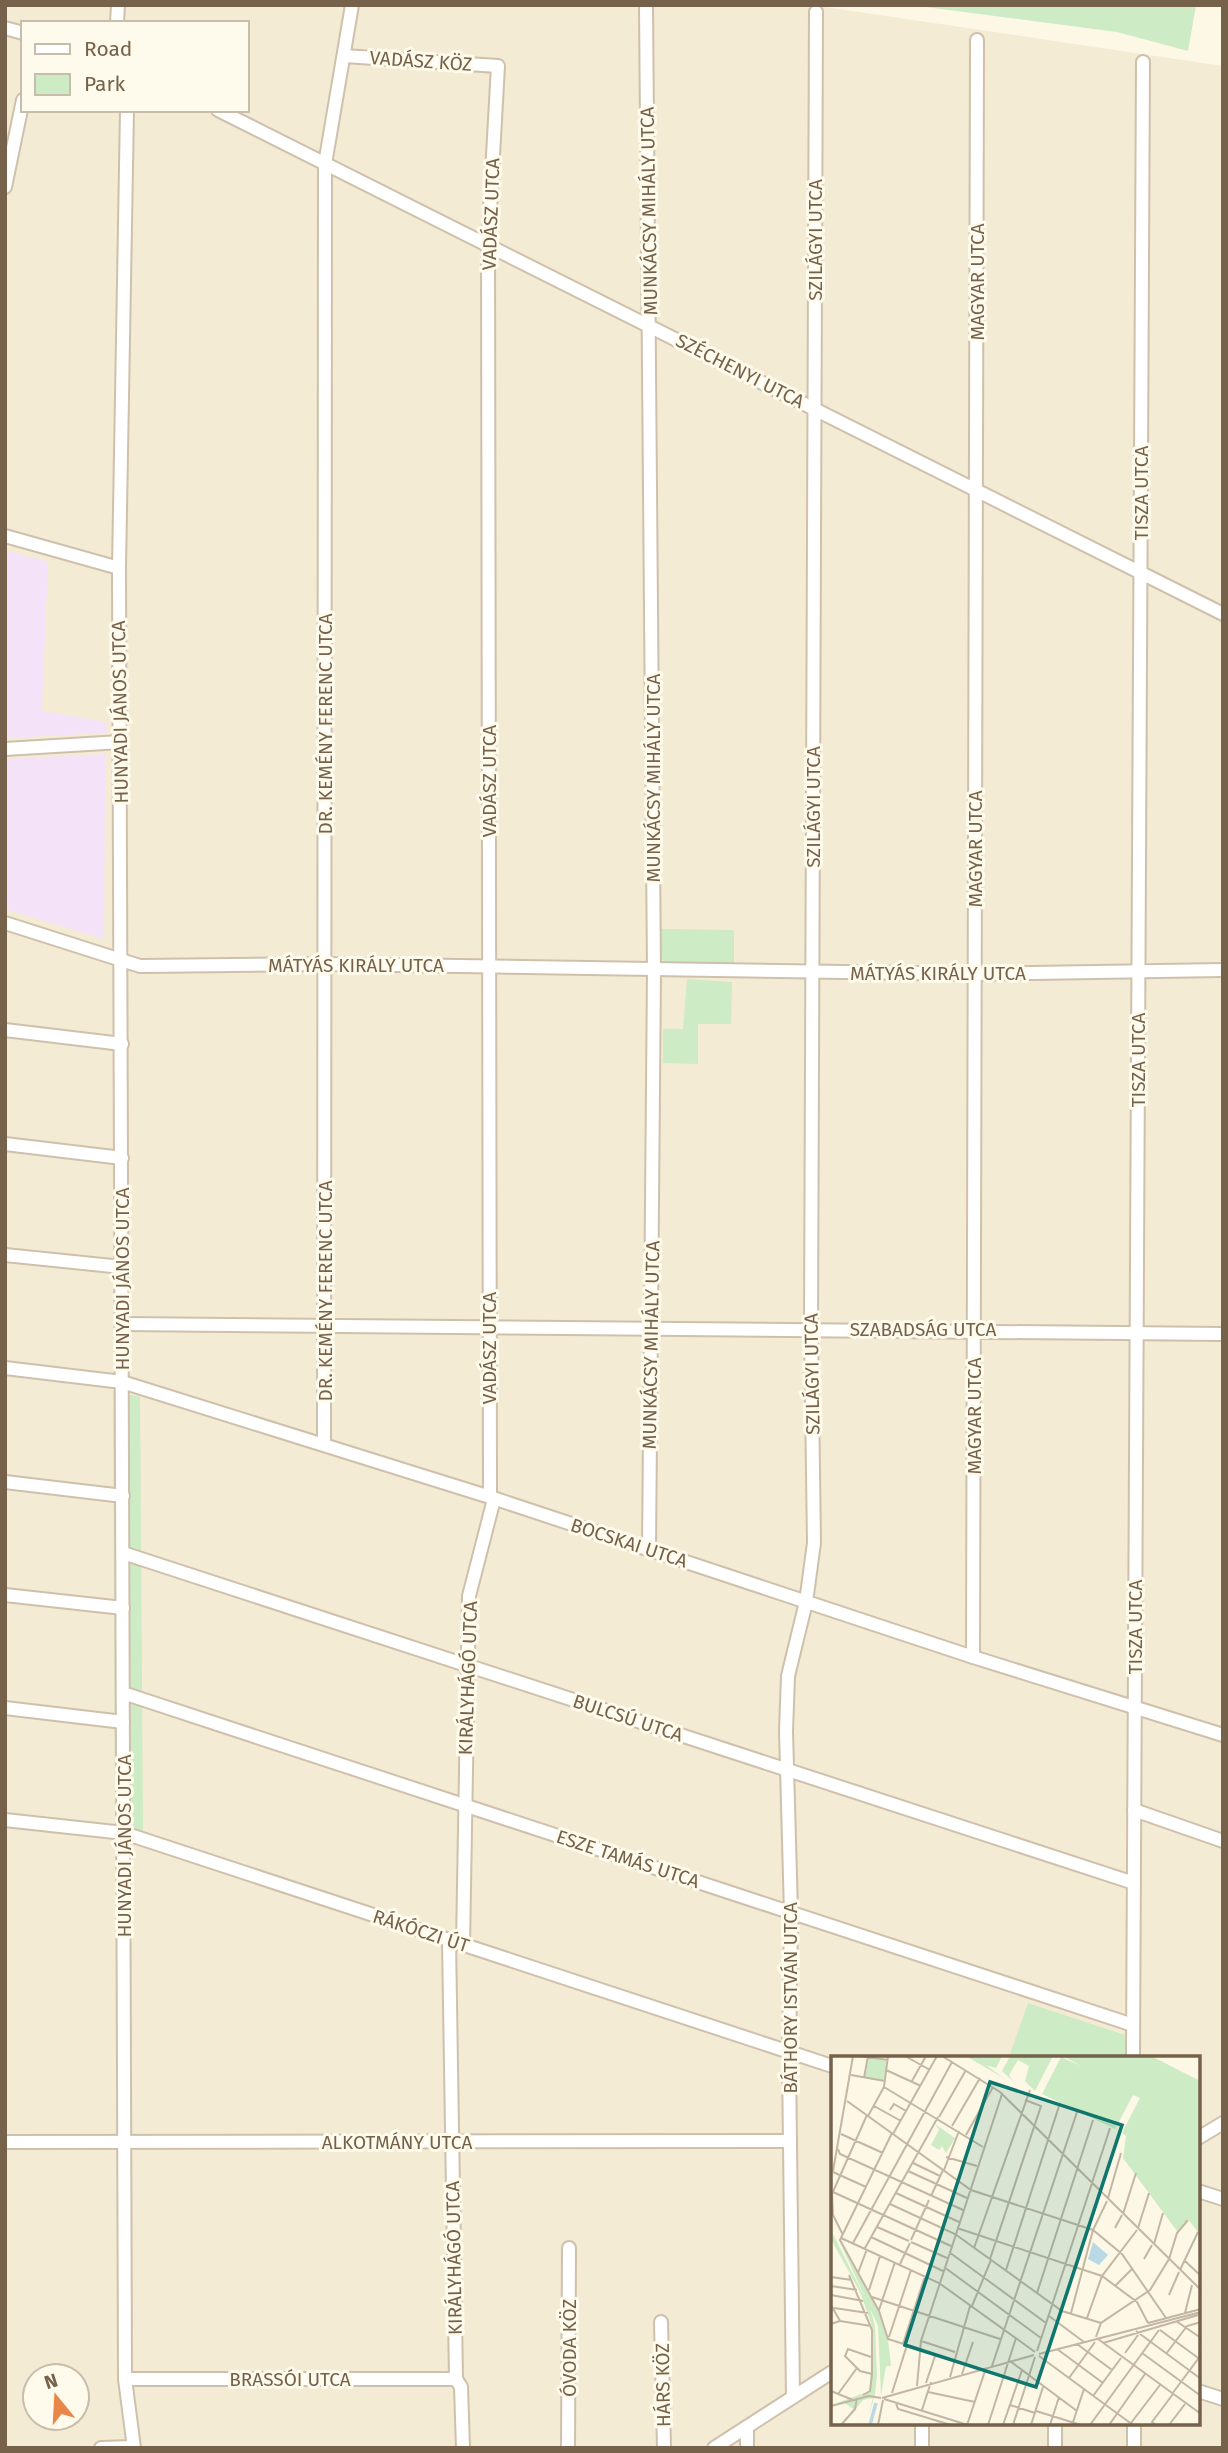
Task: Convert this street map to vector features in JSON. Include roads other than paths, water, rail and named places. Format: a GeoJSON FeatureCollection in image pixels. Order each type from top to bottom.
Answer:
{"type":"FeatureCollection","features":[{"type":"Feature","properties":{"kind":"street","name":"DR. KEMÉNY FERENC UTCA"},"geometry":{"type":"LineString","coordinates":[[324,1444],[325,164],[352,5]]}},
{"type":"Feature","properties":{"kind":"street","name":"MUNKÁCSY MIHÁLY UTCA"},"geometry":{"type":"LineString","coordinates":[[646,5],[654,971],[649,1550]]}},
{"type":"Feature","properties":{"kind":"street","name":"SZILÁGYI UTCA"},"geometry":{"type":"LineString","coordinates":[[806,1602],[814,1543],[811,1328],[816,12]]}},
{"type":"Feature","properties":{"kind":"street","name":"MAGYAR UTCA"},"geometry":{"type":"LineString","coordinates":[[973,1657],[977,40]]}},
{"type":"Feature","properties":{"kind":"street","name":"VADÁSZ KÖZ"},"geometry":{"type":"LineString","coordinates":[[344,55],[498,66]]}},
{"type":"Feature","properties":{"kind":"street","name":"TISZA UTCA"},"geometry":{"type":"LineString","coordinates":[[1133,2056],[1143,62]]}},
{"type":"Feature","properties":{"kind":"street","name":"VADÁSZ UTCA"},"geometry":{"type":"LineString","coordinates":[[492,1498],[489,1326],[488,245],[498,66]]}},
{"type":"Feature","properties":{"kind":"street"},"geometry":{"type":"LineString","coordinates":[[5,187],[21,110]]}},
{"type":"Feature","properties":{"kind":"street","name":"HUNYADI JÁNOS UTCA"},"geometry":{"type":"LineString","coordinates":[[127,112],[119,568],[125,2379],[134,2447]]}},
{"type":"Feature","properties":{"kind":"street","name":"SZÉCHENYI UTCA"},"geometry":{"type":"LineString","coordinates":[[222,112],[1223,614]]}},
{"type":"Feature","properties":{"kind":"street"},"geometry":{"type":"LineString","coordinates":[[5,536],[119,568]]}},
{"type":"Feature","properties":{"kind":"street"},"geometry":{"type":"LineString","coordinates":[[5,749],[121,742]]}},
{"type":"Feature","properties":{"kind":"street","name":"MÁTYÁS KIRÁLY UTCA"},"geometry":{"type":"LineString","coordinates":[[5,923],[139,966],[325,964],[975,974],[1223,970]]}},
{"type":"Feature","properties":{"kind":"street"},"geometry":{"type":"LineString","coordinates":[[5,1030],[121,1044]]}},
{"type":"Feature","properties":{"kind":"street"},"geometry":{"type":"LineString","coordinates":[[5,1144],[122,1158]]}},
{"type":"Feature","properties":{"kind":"street"},"geometry":{"type":"LineString","coordinates":[[5,1255],[122,1268]]}},
{"type":"Feature","properties":{"kind":"street","name":"SZABADSÁG UTCA"},"geometry":{"type":"LineString","coordinates":[[122,1324],[1136,1330],[1223,1334]]}},
{"type":"Feature","properties":{"kind":"street","name":"BOCSKAI UTCA"},"geometry":{"type":"LineString","coordinates":[[5,1368],[122,1382],[324,1444],[973,1657],[1223,1735]]}},
{"type":"Feature","properties":{"kind":"street"},"geometry":{"type":"LineString","coordinates":[[5,1482],[123,1496]]}},
{"type":"Feature","properties":{"kind":"street","name":"KIRÁLYHÁGÓ UTCA"},"geometry":{"type":"LineString","coordinates":[[463,1945],[469,1596],[492,1498]]}},
{"type":"Feature","properties":{"kind":"street","name":"BULCSÚ UTCA"},"geometry":{"type":"LineString","coordinates":[[123,1553],[1133,1883]]}},
{"type":"Feature","properties":{"kind":"street"},"geometry":{"type":"LineString","coordinates":[[5,1595],[123,1608]]}},
{"type":"Feature","properties":{"kind":"street","name":"BÁTHORY ISTVÁN UTCA"},"geometry":{"type":"LineString","coordinates":[[793,2397],[789,2051],[791,1913],[786,1769],[788,1676],[806,1602]]}},
{"type":"Feature","properties":{"kind":"street","name":"ESZE TAMÁS UTCA"},"geometry":{"type":"LineString","coordinates":[[123,1693],[1133,2025]]}},
{"type":"Feature","properties":{"kind":"street"},"geometry":{"type":"LineString","coordinates":[[5,1708],[123,1722]]}},
{"type":"Feature","properties":{"kind":"street"},"geometry":{"type":"LineString","coordinates":[[1134,1810],[1223,1841]]}},
{"type":"Feature","properties":{"kind":"street","name":"RÁKÓCZI ÚT"},"geometry":{"type":"LineString","coordinates":[[5,1820],[124,1833],[831,2066]]}},
{"type":"Feature","properties":{"kind":"street","name":"KIRÁLYHÁGÓ UTCA"},"geometry":{"type":"LineString","coordinates":[[449,1940],[456,2379],[461,2387],[463,2448]]}},
{"type":"Feature","properties":{"kind":"street"},"geometry":{"type":"LineString","coordinates":[[1200,2137],[1223,2123]]}},
{"type":"Feature","properties":{"kind":"street","name":"ALKOTMÁNY UTCA"},"geometry":{"type":"LineString","coordinates":[[5,2142],[790,2141]]}},
{"type":"Feature","properties":{"kind":"street"},"geometry":{"type":"LineString","coordinates":[[1200,2192],[1223,2199]]}},
{"type":"Feature","properties":{"kind":"street","name":"ÓVODA KÖZ"},"geometry":{"type":"LineString","coordinates":[[568,2448],[569,2248]]}},
{"type":"Feature","properties":{"kind":"street","name":"HÁRS KÖZ"},"geometry":{"type":"LineString","coordinates":[[661,2322],[664,2448]]}},
{"type":"Feature","properties":{"kind":"street"},"geometry":{"type":"LineString","coordinates":[[714,2448],[831,2372]]}},
{"type":"Feature","properties":{"kind":"street","name":"BRASSÓI UTCA"},"geometry":{"type":"LineString","coordinates":[[125,2379],[456,2379]]}},
{"type":"Feature","properties":{"kind":"street"},"geometry":{"type":"LineString","coordinates":[[1200,2392],[1223,2399]]}},
{"type":"Feature","properties":{"kind":"street"},"geometry":{"type":"LineString","coordinates":[[922,2425],[922,2448]]}},
{"type":"Feature","properties":{"kind":"street"},"geometry":{"type":"LineString","coordinates":[[1055,2425],[1055,2448]]}},
{"type":"Feature","properties":{"kind":"street"},"geometry":{"type":"LineString","coordinates":[[1134,2425],[1134,2448]]}},
{"type":"Feature","properties":{"kind":"street"},"geometry":{"type":"LineString","coordinates":[[747,2427],[747,2448]]}},
{"type":"Feature","properties":{"kind":"street"},"geometry":{"type":"LineString","coordinates":[[101,2448],[134,2447]]}}]}
